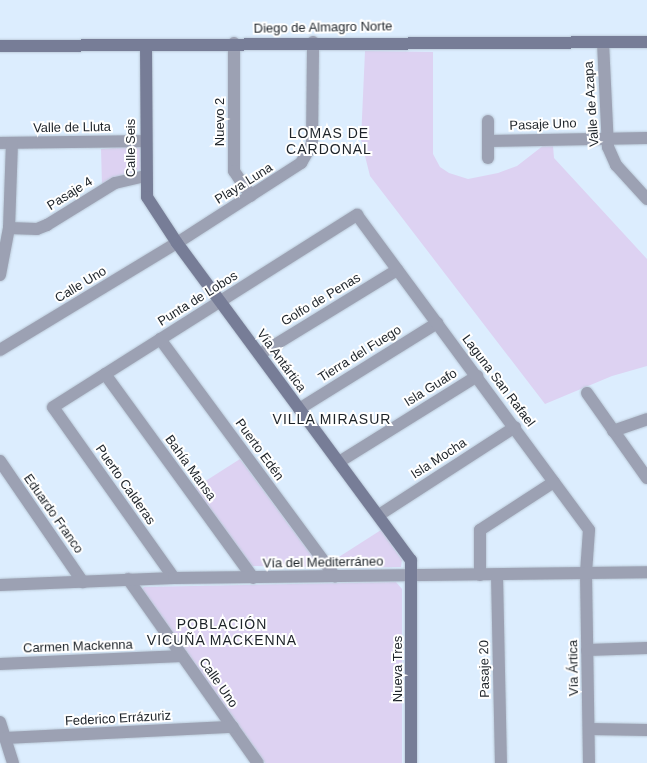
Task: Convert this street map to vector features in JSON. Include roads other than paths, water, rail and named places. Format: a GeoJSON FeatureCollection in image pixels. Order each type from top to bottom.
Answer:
{"type":"FeatureCollection","features":[{"type":"Feature","properties":{"kind":"street","name":"Diego de Almagro Norte"},"geometry":{"type":"LineString","coordinates":[[0,46],[313,42],[647,42]]}},
{"type":"Feature","properties":{"kind":"street","name":"Playa Luna"},"geometry":{"type":"LineString","coordinates":[[177,243],[295,169],[310,150],[312,144],[313,42]]}},
{"type":"Feature","properties":{"kind":"street","name":"Valle de Azapa"},"geometry":{"type":"LineString","coordinates":[[603,42],[606,138],[611,158],[647,199]]}},
{"type":"Feature","properties":{"kind":"street","name":"Nuevo 2"},"geometry":{"type":"LineString","coordinates":[[234,43],[234,171],[251,196]]}},
{"type":"Feature","properties":{"kind":"street","name":"Calle Seis"},"geometry":{"type":"LineString","coordinates":[[146,45],[144,176],[147,197],[177,243]]}},
{"type":"Feature","properties":{"kind":"street"},"geometry":{"type":"LineString","coordinates":[[488,121],[488,158]]}},
{"type":"Feature","properties":{"kind":"street","name":"Pasaje Uno"},"geometry":{"type":"LineString","coordinates":[[488,141],[647,138]]}},
{"type":"Feature","properties":{"kind":"street","name":"Valle de Lluta"},"geometry":{"type":"LineString","coordinates":[[6,143],[145,141]]}},
{"type":"Feature","properties":{"kind":"street"},"geometry":{"type":"LineString","coordinates":[[0,275],[9,228],[6,143]]}},
{"type":"Feature","properties":{"kind":"street","name":"Pasaje 4"},"geometry":{"type":"LineString","coordinates":[[9,228],[37,229],[48,225],[115,183],[144,176]]}},
{"type":"Feature","properties":{"kind":"street","name":"Laguna San Rafael"},"geometry":{"type":"LineString","coordinates":[[357,215],[515,427],[589,530],[586,573]]}},
{"type":"Feature","properties":{"kind":"street","name":"Punta de Lobos"},"geometry":{"type":"LineString","coordinates":[[53,407],[357,215]]}},
{"type":"Feature","properties":{"kind":"street","name":"Vía Antártica"},"geometry":{"type":"LineString","coordinates":[[177,243],[409,556],[412,575]]}},
{"type":"Feature","properties":{"kind":"street","name":"Calle Uno"},"geometry":{"type":"LineString","coordinates":[[0,350],[177,243]]}},
{"type":"Feature","properties":{"kind":"street","name":"Golfo de Penas"},"geometry":{"type":"LineString","coordinates":[[260,354],[397,270]]}},
{"type":"Feature","properties":{"kind":"street","name":"Tierra del Fuego"},"geometry":{"type":"LineString","coordinates":[[299,409],[437,323]]}},
{"type":"Feature","properties":{"kind":"street","name":"Puerto Edén"},"geometry":{"type":"LineString","coordinates":[[160,339],[335,576]]}},
{"type":"Feature","properties":{"kind":"street","name":"Bahía Mansa"},"geometry":{"type":"LineString","coordinates":[[105,374],[253,578]]}},
{"type":"Feature","properties":{"kind":"street","name":"Isla Guafo"},"geometry":{"type":"LineString","coordinates":[[339,462],[477,376]]}},
{"type":"Feature","properties":{"kind":"street"},"geometry":{"type":"LineString","coordinates":[[587,393],[647,478]]}},
{"type":"Feature","properties":{"kind":"street","name":"Puerto Calderas"},"geometry":{"type":"LineString","coordinates":[[53,407],[174,578]]}},
{"type":"Feature","properties":{"kind":"street"},"geometry":{"type":"LineString","coordinates":[[613,430],[647,419]]}},
{"type":"Feature","properties":{"kind":"street","name":"Isla Mocha"},"geometry":{"type":"LineString","coordinates":[[379,515],[515,427]]}},
{"type":"Feature","properties":{"kind":"street","name":"Eduardo Franco"},"geometry":{"type":"LineString","coordinates":[[0,461],[83,582]]}},
{"type":"Feature","properties":{"kind":"street"},"geometry":{"type":"LineString","coordinates":[[480,575],[480,530],[554,482]]}},
{"type":"Feature","properties":{"kind":"street","name":"Vía del Mediterráneo"},"geometry":{"type":"LineString","coordinates":[[0,584],[174,578],[647,572]]}},
{"type":"Feature","properties":{"kind":"street","name":"Vía Ártica"},"geometry":{"type":"LineString","coordinates":[[586,573],[589,763]]}},
{"type":"Feature","properties":{"kind":"street","name":"Nueva Tres"},"geometry":{"type":"LineString","coordinates":[[412,575],[412,763]]}},
{"type":"Feature","properties":{"kind":"street","name":"Pasaje 20"},"geometry":{"type":"LineString","coordinates":[[497,575],[500,763]]}},
{"type":"Feature","properties":{"kind":"street","name":"Calle Uno"},"geometry":{"type":"LineString","coordinates":[[128,579],[258,763]]}},
{"type":"Feature","properties":{"kind":"street"},"geometry":{"type":"LineString","coordinates":[[587,650],[647,648]]}},
{"type":"Feature","properties":{"kind":"street","name":"Carmen Mackenna"},"geometry":{"type":"LineString","coordinates":[[0,664],[182,656]]}},
{"type":"Feature","properties":{"kind":"street"},"geometry":{"type":"LineString","coordinates":[[0,722],[13,763]]}},
{"type":"Feature","properties":{"kind":"street","name":"Federico Errázuriz"},"geometry":{"type":"LineString","coordinates":[[5,738],[233,727]]}},
{"type":"Feature","properties":{"kind":"street"},"geometry":{"type":"LineString","coordinates":[[589,729],[647,730]]}},
{"type":"Feature","properties":{"kind":"district","name":"LOMAS DE CARDONAL"},"geometry":{"type":"Point","coordinates":[329,142]}},
{"type":"Feature","properties":{"kind":"district","name":"VILLA MIRASUR"},"geometry":{"type":"Point","coordinates":[332,419]}},
{"type":"Feature","properties":{"kind":"district","name":"POBLACIÓN VICUÑA MACKENNA"},"geometry":{"type":"Point","coordinates":[222,632]}}]}
